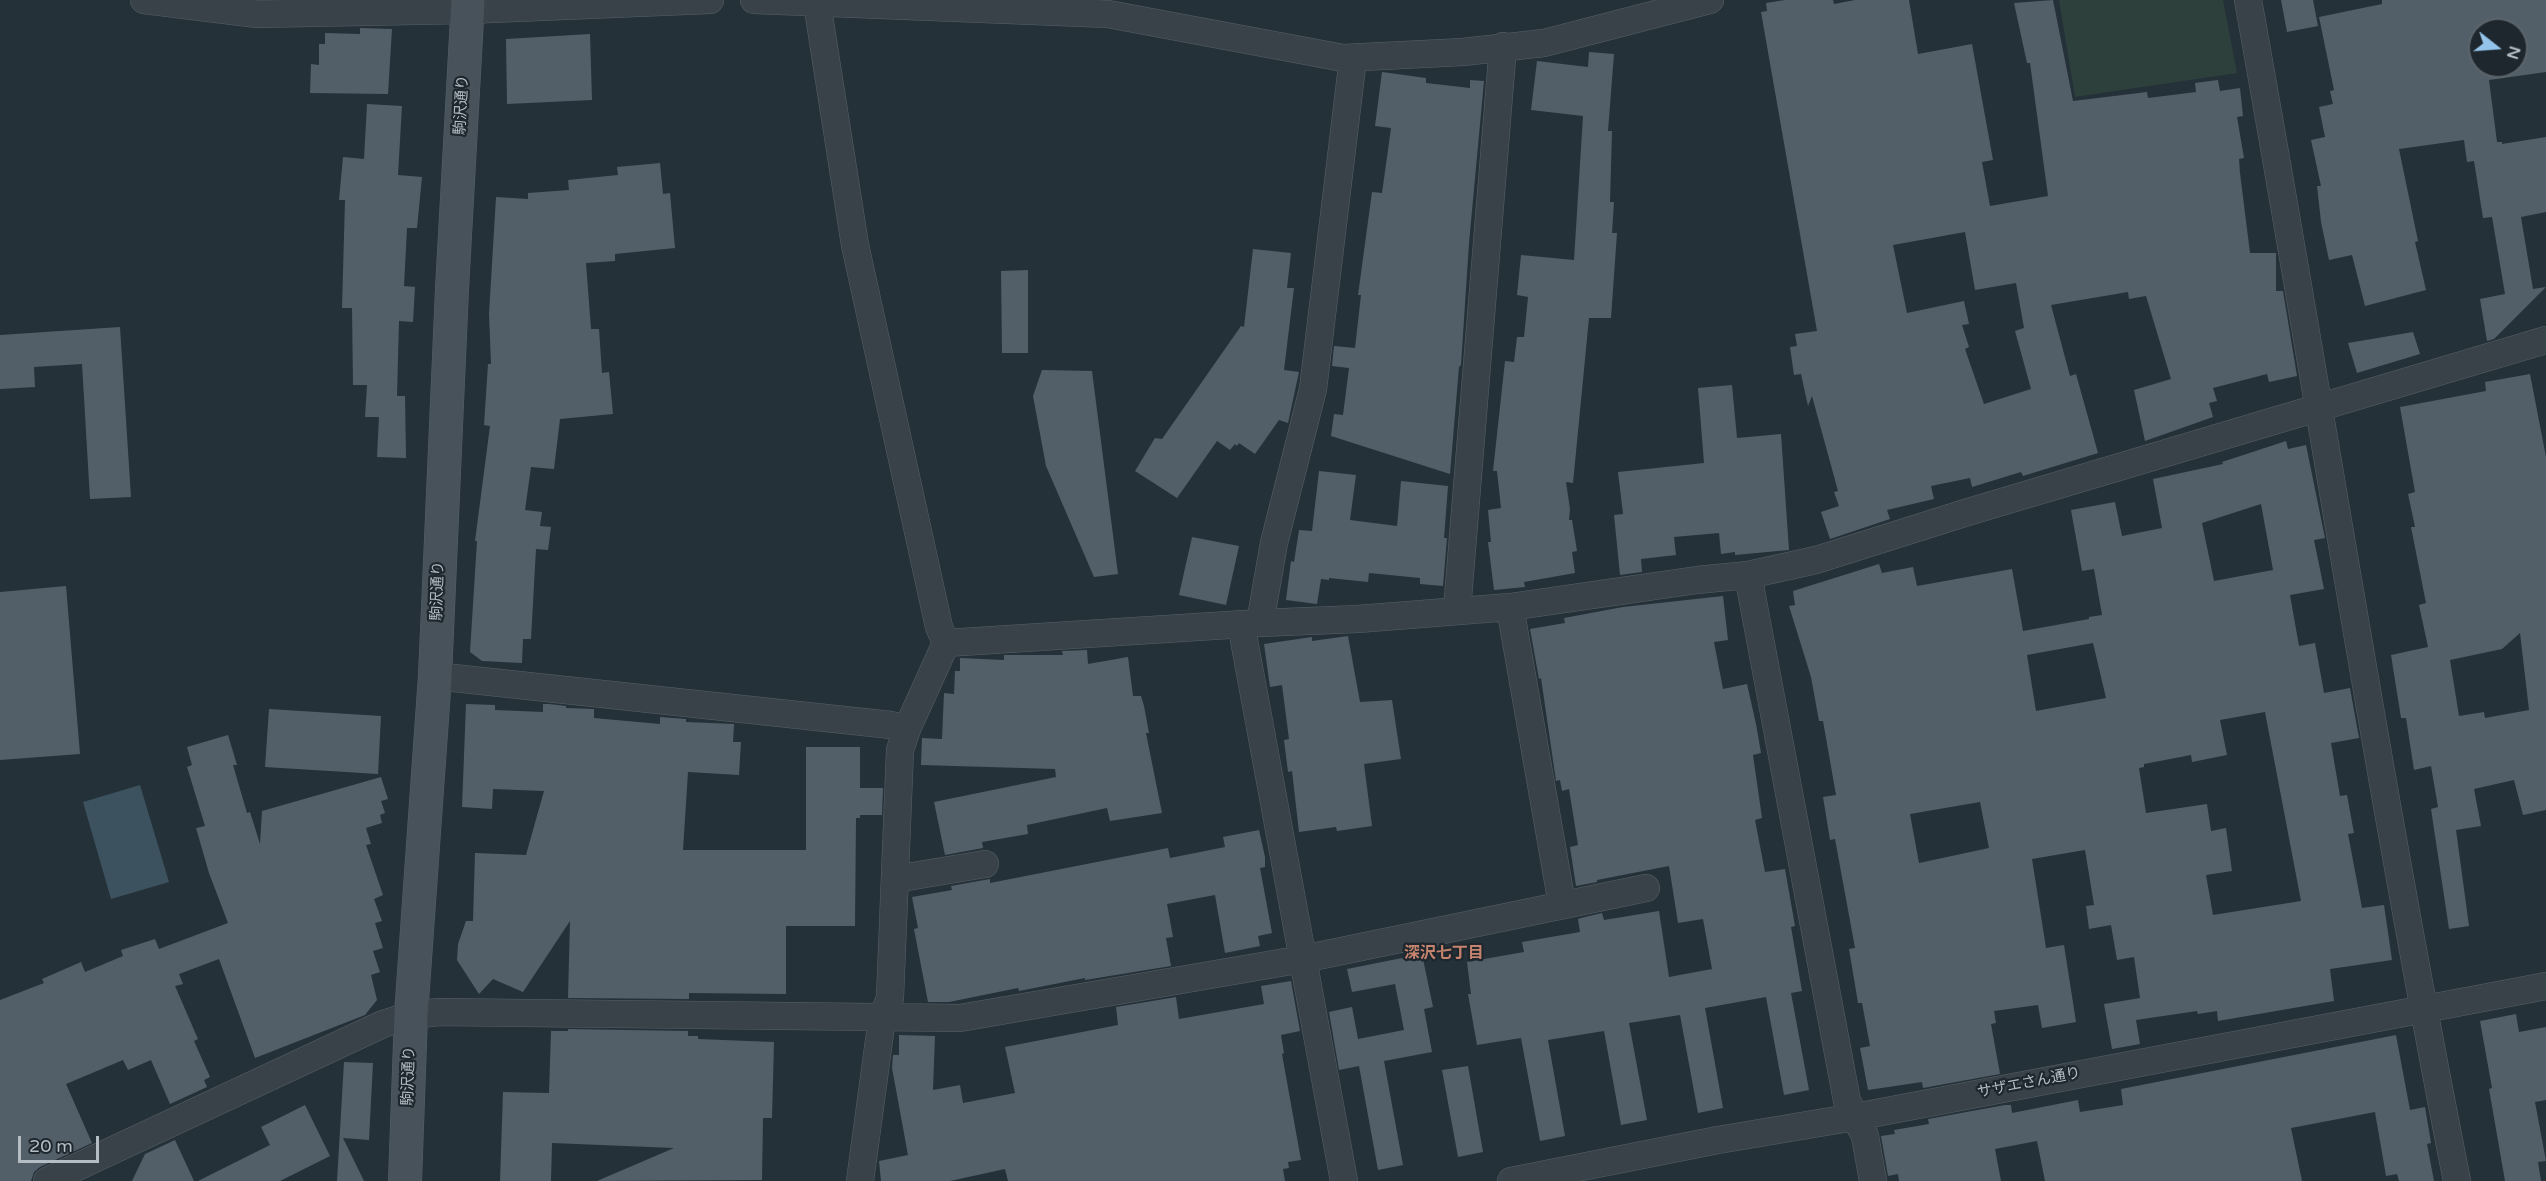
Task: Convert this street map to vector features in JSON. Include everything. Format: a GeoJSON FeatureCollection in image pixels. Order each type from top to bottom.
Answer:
{"type":"FeatureCollection","features":[{"type":"Feature","properties":{"kind":"main road","name":"駒沢通り"},"geometry":{"type":"LineString","coordinates":[[405,1181],[411,1015],[435,676],[451,301],[468,5]]}},
{"type":"Feature","properties":{"kind":"street"},"geometry":{"type":"LineString","coordinates":[[144,0],[257,14],[468,5],[710,0]]}},
{"type":"Feature","properties":{"kind":"street"},"geometry":{"type":"LineString","coordinates":[[754,0],[1038,6],[1108,14],[1343,58],[1463,52],[1544,43],[1710,0]]}},
{"type":"Feature","properties":{"kind":"street"},"geometry":{"type":"LineString","coordinates":[[2248,0],[2423,1008],[2457,1181]]}},
{"type":"Feature","properties":{"kind":"street"},"geometry":{"type":"LineString","coordinates":[[817,3],[855,245],[939,627],[946,643],[900,750],[890,998],[882,1018],[860,1181]]}},
{"type":"Feature","properties":{"kind":"street"},"geometry":{"type":"LineString","coordinates":[[1457,610],[1503,46]]}},
{"type":"Feature","properties":{"kind":"street"},"geometry":{"type":"LineString","coordinates":[[1344,1181],[1303,959],[1251,623],[1313,389],[1353,58]]}},
{"type":"Feature","properties":{"kind":"street"},"geometry":{"type":"LineString","coordinates":[[946,643],[1251,623],[1358,619],[1510,607],[1697,580],[1748,576],[1816,561],[1968,512],[2546,340]]}},
{"type":"Feature","properties":{"kind":"street"},"geometry":{"type":"LineString","coordinates":[[1748,576],[1847,1101],[1865,1136],[1873,1181]]}},
{"type":"Feature","properties":{"kind":"street"},"geometry":{"type":"LineString","coordinates":[[1510,607],[1562,904]]}},
{"type":"Feature","properties":{"kind":"street"},"geometry":{"type":"LineString","coordinates":[[435,676],[891,725],[908,729]]}},
{"type":"Feature","properties":{"kind":"street"},"geometry":{"type":"LineString","coordinates":[[895,879],[985,864]]}},
{"type":"Feature","properties":{"kind":"street"},"geometry":{"type":"LineString","coordinates":[[47,1181],[382,1024],[411,1015],[439,1012],[960,1018],[1303,959],[1646,888]]}},
{"type":"Feature","properties":{"kind":"street","name":"サザエさん通り"},"geometry":{"type":"LineString","coordinates":[[1511,1181],[1718,1140],[1855,1117],[2546,986]]}},
{"type":"Feature","properties":{"kind":"green space"},"geometry":{"type":"Polygon","coordinates":[[[2059,0],[2223,0],[2237,73],[2075,97],[2059,0]]]}},
{"type":"Feature","properties":{"kind":"water"},"geometry":{"type":"Polygon","coordinates":[[[140,785],[169,882],[111,899],[83,802],[140,785]]]}},
{"type":"Feature","properties":{"kind":"building"},"geometry":{"type":"Polygon","coordinates":[[[1785,0],[1833,0],[1834,4],[1855,0],[1909,0],[1918,54],[1972,44],[1993,160],[1982,162],[1990,206],[2048,196],[2030,63],[2027,63],[2014,3],[2053,0],[2073,101],[2147,92],[2148,98],[2196,92],[2195,83],[2218,80],[2220,91],[2240,88],[2243,116],[2237,117],[2244,158],[2239,159],[2250,253],[2276,253],[2276,291],[2283,291],[2297,376],[2269,382],[2267,374],[2213,388],[2217,401],[2209,403],[2213,417],[2145,441],[2134,390],[2171,379],[2146,296],[2129,299],[2128,292],[2051,305],[2070,376],[2076,374],[2098,453],[2023,476],[2021,472],[1972,487],[1970,478],[1931,486],[1934,499],[1887,510],[1890,519],[1830,539],[1821,512],[1839,506],[1834,492],[1838,491],[1812,396],[1808,406],[1801,374],[1794,375],[1790,347],[1797,346],[1795,334],[1817,331],[1761,12],[1767,11],[1766,3],[1785,0]],[[1965,232],[1893,245],[1907,313],[1964,301],[1969,324],[1962,325],[1969,347],[1965,349],[1984,404],[2031,389],[2015,331],[2024,328],[2016,283],[1975,290],[1965,232]]]}},
{"type":"Feature","properties":{"kind":"building"},"geometry":{"type":"Polygon","coordinates":[[[2281,0],[2313,0],[2318,26],[2287,32],[2281,0]]]}},
{"type":"Feature","properties":{"kind":"building"},"geometry":{"type":"Polygon","coordinates":[[[2382,0],[2546,0],[2546,72],[2528,75],[2528,18],[2468,18],[2468,78],[2503,78],[2489,80],[2497,142],[2502,142],[2502,144],[2546,137],[2546,212],[2521,217],[2533,289],[2546,287],[2494,339],[2487,341],[2480,299],[2505,294],[2492,217],[2483,218],[2474,161],[2467,162],[2464,140],[2399,149],[2426,290],[2365,306],[2352,255],[2329,260],[2321,222],[2317,186],[2321,186],[2311,140],[2325,137],[2319,107],[2333,104],[2330,91],[2334,90],[2319,17],[2382,4],[2382,0]]]}},
{"type":"Feature","properties":{"kind":"building"},"geometry":{"type":"Polygon","coordinates":[[[360,28],[392,29],[388,94],[310,93],[311,64],[319,65],[319,44],[325,44],[325,33],[360,34],[360,28]]]}},
{"type":"Feature","properties":{"kind":"building"},"geometry":{"type":"Polygon","coordinates":[[[590,34],[592,100],[507,104],[506,39],[590,34]]]}},
{"type":"Feature","properties":{"kind":"building"},"geometry":{"type":"Polygon","coordinates":[[[1589,52],[1614,54],[1608,131],[1612,131],[1610,202],[1614,202],[1612,233],[1617,233],[1611,318],[1589,318],[1573,483],[1566,482],[1570,509],[1569,520],[1572,520],[1577,551],[1572,552],[1575,573],[1524,582],[1525,587],[1494,590],[1488,542],[1491,542],[1488,510],[1501,508],[1497,471],[1493,471],[1505,361],[1514,362],[1517,337],[1524,337],[1528,297],[1517,295],[1521,255],[1574,260],[1583,116],[1531,110],[1537,61],[1588,67],[1589,52]]]}},
{"type":"Feature","properties":{"kind":"building"},"geometry":{"type":"Polygon","coordinates":[[[1382,72],[1426,78],[1426,83],[1470,88],[1470,80],[1484,81],[1450,474],[1331,436],[1334,414],[1343,415],[1349,368],[1332,366],[1334,346],[1355,348],[1361,295],[1358,295],[1372,192],[1382,193],[1391,128],[1375,126],[1382,72]]]}},
{"type":"Feature","properties":{"kind":"building"},"geometry":{"type":"Polygon","coordinates":[[[367,104],[402,106],[398,175],[422,177],[417,228],[407,228],[404,286],[415,287],[413,322],[399,321],[397,396],[405,396],[406,458],[377,457],[379,417],[365,417],[367,385],[353,385],[352,308],[342,308],[345,200],[339,200],[343,157],[364,159],[367,104]]]}},
{"type":"Feature","properties":{"kind":"building"},"geometry":{"type":"Polygon","coordinates":[[[660,163],[663,194],[670,193],[675,248],[615,254],[615,261],[586,263],[591,329],[599,329],[602,373],[609,372],[613,414],[560,419],[554,469],[531,467],[525,510],[542,512],[540,526],[551,527],[548,550],[536,549],[531,639],[523,639],[522,663],[482,661],[470,652],[477,541],[475,541],[490,426],[484,425],[488,364],[491,364],[489,314],[496,197],[528,199],[528,193],[569,190],[568,180],[618,175],[617,167],[660,163]]]}},
{"type":"Feature","properties":{"kind":"building"},"geometry":{"type":"Polygon","coordinates":[[[1253,249],[1291,253],[1287,288],[1294,288],[1284,370],[1299,372],[1288,423],[1279,420],[1255,454],[1239,443],[1230,450],[1217,441],[1177,498],[1135,471],[1155,438],[1162,439],[1241,326],[1244,327],[1253,249]]]}},
{"type":"Feature","properties":{"kind":"building"},"geometry":{"type":"Polygon","coordinates":[[[1028,270],[1028,353],[1002,353],[1001,271],[1028,270]]]}},
{"type":"Feature","properties":{"kind":"building"},"geometry":{"type":"Polygon","coordinates":[[[120,327],[131,497],[90,499],[82,364],[34,367],[35,387],[0,389],[0,335],[120,327]]]}},
{"type":"Feature","properties":{"kind":"building"},"geometry":{"type":"Polygon","coordinates":[[[2413,332],[2420,354],[2357,373],[2348,343],[2413,332]]]}},
{"type":"Feature","properties":{"kind":"building"},"geometry":{"type":"Polygon","coordinates":[[[1042,370],[1092,371],[1118,574],[1094,577],[1046,466],[1033,396],[1042,370]]]}},
{"type":"Feature","properties":{"kind":"building"},"geometry":{"type":"Polygon","coordinates":[[[2530,374],[2546,457],[2546,810],[2523,815],[2514,780],[2474,789],[2481,826],[2456,830],[2469,926],[2449,929],[2431,809],[2438,807],[2431,766],[2414,770],[2406,718],[2401,718],[2391,655],[2428,647],[2419,605],[2426,603],[2411,527],[2415,527],[2408,494],[2415,492],[2400,407],[2486,391],[2485,382],[2530,374]],[[2520,633],[2502,649],[2450,660],[2459,716],[2484,712],[2485,718],[2529,710],[2520,633]]]}},
{"type":"Feature","properties":{"kind":"building"},"geometry":{"type":"Polygon","coordinates":[[[1732,385],[1737,438],[1781,434],[1789,550],[1735,555],[1735,552],[1721,554],[1719,533],[1674,537],[1676,555],[1641,559],[1642,572],[1620,575],[1614,515],[1623,514],[1618,472],[1704,463],[1698,388],[1732,385]]]}},
{"type":"Feature","properties":{"kind":"building"},"geometry":{"type":"Polygon","coordinates":[[[2286,441],[2288,449],[2306,445],[2325,538],[2314,540],[2324,589],[2290,595],[2299,646],[2315,643],[2324,693],[2350,688],[2359,738],[2331,743],[2340,796],[2347,795],[2354,833],[2348,834],[2362,908],[2384,905],[2392,960],[2330,969],[2334,1001],[2218,1021],[2217,1011],[2198,1014],[2197,1011],[2136,1020],[2140,1044],[2112,1049],[2104,1004],[2140,998],[2134,957],[2117,960],[2111,925],[2089,929],[2086,906],[2094,905],[2085,850],[2032,859],[2046,948],[2064,945],[2076,1022],[2042,1028],[2038,1005],[1994,1011],[1996,1023],[1991,1024],[2000,1074],[1923,1088],[1922,1082],[1868,1090],[1860,1048],[1870,1046],[1862,1003],[1858,1003],[1849,949],[1855,948],[1835,839],[1830,840],[1823,797],[1836,795],[1823,721],[1819,721],[1811,677],[1789,606],[1795,605],[1793,591],[1879,564],[1882,573],[1913,567],[1917,586],[2012,569],[2023,631],[2089,619],[2089,617],[2102,615],[2094,569],[2082,571],[2071,510],[2115,502],[2122,536],[2162,528],[2153,479],[2223,464],[2222,462],[2286,441]],[[2261,504],[2202,523],[2214,581],[2273,570],[2261,504]],[[2093,643],[2027,655],[2036,711],[2106,698],[2093,643]],[[2265,712],[2220,720],[2227,755],[2192,762],[2191,755],[2144,764],[2144,767],[2139,768],[2146,813],[2207,804],[2211,831],[2226,828],[2232,871],[2206,875],[2213,915],[2301,901],[2265,712]],[[1980,802],[1910,814],[1919,863],[1989,848],[1980,802]]]}},
{"type":"Feature","properties":{"kind":"building"},"geometry":{"type":"Polygon","coordinates":[[[1319,471],[1356,475],[1350,520],[1397,526],[1401,481],[1448,486],[1443,586],[1420,584],[1420,578],[1369,573],[1368,582],[1321,579],[1317,604],[1286,600],[1291,561],[1294,562],[1299,530],[1312,531],[1319,471]]]}},
{"type":"Feature","properties":{"kind":"building"},"geometry":{"type":"Polygon","coordinates":[[[1192,537],[1239,546],[1226,605],[1179,595],[1192,537]]]}},
{"type":"Feature","properties":{"kind":"building"},"geometry":{"type":"Polygon","coordinates":[[[66,586],[80,754],[0,760],[0,592],[66,586]]]}},
{"type":"Feature","properties":{"kind":"building"},"geometry":{"type":"Polygon","coordinates":[[[1723,596],[1728,640],[1714,642],[1723,689],[1747,684],[1756,724],[1761,753],[1753,755],[1762,818],[1755,820],[1765,872],[1785,869],[1795,926],[1791,927],[1802,991],[1791,993],[1809,1090],[1784,1095],[1766,997],[1705,1008],[1723,1108],[1698,1113],[1680,1015],[1629,1023],[1647,1120],[1621,1125],[1604,1031],[1548,1040],[1565,1136],[1540,1141],[1521,1038],[1477,1045],[1468,994],[1471,994],[1467,962],[1524,952],[1522,942],[1580,932],[1578,919],[1581,918],[1602,913],[1604,920],[1659,911],[1669,977],[1712,969],[1703,919],[1678,923],[1669,866],[1576,886],[1570,847],[1578,845],[1569,789],[1562,791],[1560,780],[1556,781],[1541,678],[1539,679],[1530,629],[1565,623],[1564,618],[1623,607],[1723,596]]]}},
{"type":"Feature","properties":{"kind":"building"},"geometry":{"type":"Polygon","coordinates":[[[1348,636],[1360,702],[1392,700],[1401,759],[1364,764],[1372,826],[1337,831],[1336,827],[1299,832],[1292,771],[1288,772],[1284,740],[1289,739],[1282,685],[1270,687],[1264,644],[1312,637],[1312,641],[1348,636]]]}},
{"type":"Feature","properties":{"kind":"building"},"geometry":{"type":"Polygon","coordinates":[[[1087,650],[1088,664],[1128,657],[1133,696],[1141,696],[1144,706],[1149,733],[1146,733],[1162,813],[1110,821],[1107,808],[1027,825],[1028,834],[982,842],[983,848],[945,855],[934,802],[1056,777],[1055,769],[921,765],[922,738],[942,739],[944,693],[954,694],[955,671],[960,671],[960,658],[1004,660],[1004,655],[1063,655],[1062,651],[1087,650]]]}},
{"type":"Feature","properties":{"kind":"building"},"geometry":{"type":"Polygon","coordinates":[[[466,704],[495,705],[495,710],[543,712],[543,704],[549,704],[566,706],[566,708],[594,709],[594,718],[660,724],[660,717],[686,719],[686,722],[734,724],[733,742],[741,742],[739,775],[688,772],[683,850],[806,850],[806,747],[860,747],[860,788],[883,788],[882,815],[860,815],[860,818],[856,818],[855,926],[786,926],[786,994],[689,993],[689,999],[568,998],[570,921],[523,992],[493,979],[479,994],[457,960],[458,944],[466,921],[473,921],[475,853],[526,855],[544,791],[493,789],[492,809],[462,807],[466,704]]]}},
{"type":"Feature","properties":{"kind":"building"},"geometry":{"type":"Polygon","coordinates":[[[269,709],[381,716],[378,774],[265,767],[269,709]]]}},
{"type":"Feature","properties":{"kind":"building"},"geometry":{"type":"Polygon","coordinates":[[[228,735],[237,765],[233,765],[247,813],[250,812],[260,844],[262,811],[381,777],[388,799],[381,801],[385,813],[380,815],[382,823],[366,828],[371,844],[366,845],[383,895],[374,899],[382,921],[375,923],[383,948],[373,951],[380,972],[371,975],[377,1000],[365,1015],[255,1058],[219,959],[179,974],[183,984],[175,986],[198,1039],[194,1041],[210,1077],[204,1080],[207,1087],[170,1104],[151,1060],[128,1070],[123,1060],[66,1084],[92,1143],[40,1167],[34,1172],[31,1181],[0,1181],[0,1000],[44,983],[42,979],[81,962],[85,972],[123,956],[121,950],[155,939],[159,949],[228,923],[209,873],[196,828],[205,826],[187,767],[192,765],[187,747],[228,735]]]}},
{"type":"Feature","properties":{"kind":"building"},"geometry":{"type":"Polygon","coordinates":[[[1259,830],[1265,857],[1265,867],[1260,868],[1272,933],[1258,936],[1260,946],[1225,953],[1215,895],[1167,904],[1173,937],[1166,938],[1171,966],[1085,980],[1085,978],[1019,991],[1018,988],[949,1002],[928,1002],[914,929],[918,928],[912,897],[952,890],[951,886],[990,879],[990,883],[1168,848],[1170,858],[1225,847],[1223,837],[1259,830]]]}},
{"type":"Feature","properties":{"kind":"building"},"geometry":{"type":"Polygon","coordinates":[[[1422,954],[1433,1007],[1424,1009],[1432,1052],[1384,1061],[1403,1165],[1378,1170],[1359,1066],[1339,1070],[1329,1012],[1352,1007],[1358,1039],[1404,1030],[1395,984],[1352,992],[1347,969],[1422,954]]]}},
{"type":"Feature","properties":{"kind":"building"},"geometry":{"type":"Polygon","coordinates":[[[1291,981],[1300,1031],[1281,1035],[1284,1053],[1282,1054],[1301,1160],[1288,1162],[1289,1168],[1283,1169],[1285,1181],[1008,1181],[1005,1169],[950,1181],[881,1181],[879,1161],[908,1155],[892,1068],[893,1055],[899,1055],[899,1035],[935,1036],[933,1090],[960,1085],[963,1103],[1015,1093],[1005,1047],[1118,1025],[1116,1007],[1176,997],[1179,1019],[1264,1004],[1261,986],[1291,981]]]}},
{"type":"Feature","properties":{"kind":"building"},"geometry":{"type":"Polygon","coordinates":[[[2516,1014],[2519,1032],[2546,1027],[2546,1100],[2535,1102],[2546,1161],[2538,1162],[2541,1181],[2505,1181],[2489,1089],[2492,1088],[2480,1021],[2516,1014]]]}},
{"type":"Feature","properties":{"kind":"building"},"geometry":{"type":"Polygon","coordinates":[[[568,1029],[688,1031],[688,1036],[698,1036],[698,1039],[774,1042],[772,1118],[763,1118],[762,1180],[597,1181],[674,1148],[552,1143],[551,1181],[500,1181],[503,1092],[549,1093],[551,1031],[568,1031],[568,1029]]]}},
{"type":"Feature","properties":{"kind":"building"},"geometry":{"type":"Polygon","coordinates":[[[2396,1035],[2410,1110],[2425,1107],[2431,1143],[2427,1144],[2434,1181],[2399,1181],[2397,1174],[2386,1176],[2375,1112],[2291,1128],[2302,1181],[2045,1181],[2037,1141],[1995,1149],[2001,1181],[1899,1181],[1898,1174],[1888,1176],[1881,1136],[1895,1134],[1894,1130],[1929,1124],[1928,1119],[2005,1105],[2011,1105],[2012,1113],[2078,1100],[2080,1112],[2123,1105],[2121,1089],[2396,1035]]]}},
{"type":"Feature","properties":{"kind":"building"},"geometry":{"type":"Polygon","coordinates":[[[344,1062],[373,1063],[369,1140],[343,1138],[364,1181],[337,1181],[344,1062]]]}},
{"type":"Feature","properties":{"kind":"building"},"geometry":{"type":"Polygon","coordinates":[[[1468,1066],[1483,1152],[1458,1157],[1442,1070],[1468,1066]]]}},
{"type":"Feature","properties":{"kind":"building"},"geometry":{"type":"Polygon","coordinates":[[[305,1105],[330,1156],[280,1181],[198,1181],[270,1145],[261,1127],[305,1105]]]}},
{"type":"Feature","properties":{"kind":"building"},"geometry":{"type":"Polygon","coordinates":[[[175,1140],[194,1181],[132,1181],[145,1154],[175,1140]]]}},
{"type":"Feature","properties":{"kind":"district","name":"深沢七丁目"},"geometry":{"type":"Point","coordinates":[1444,954]}}]}
